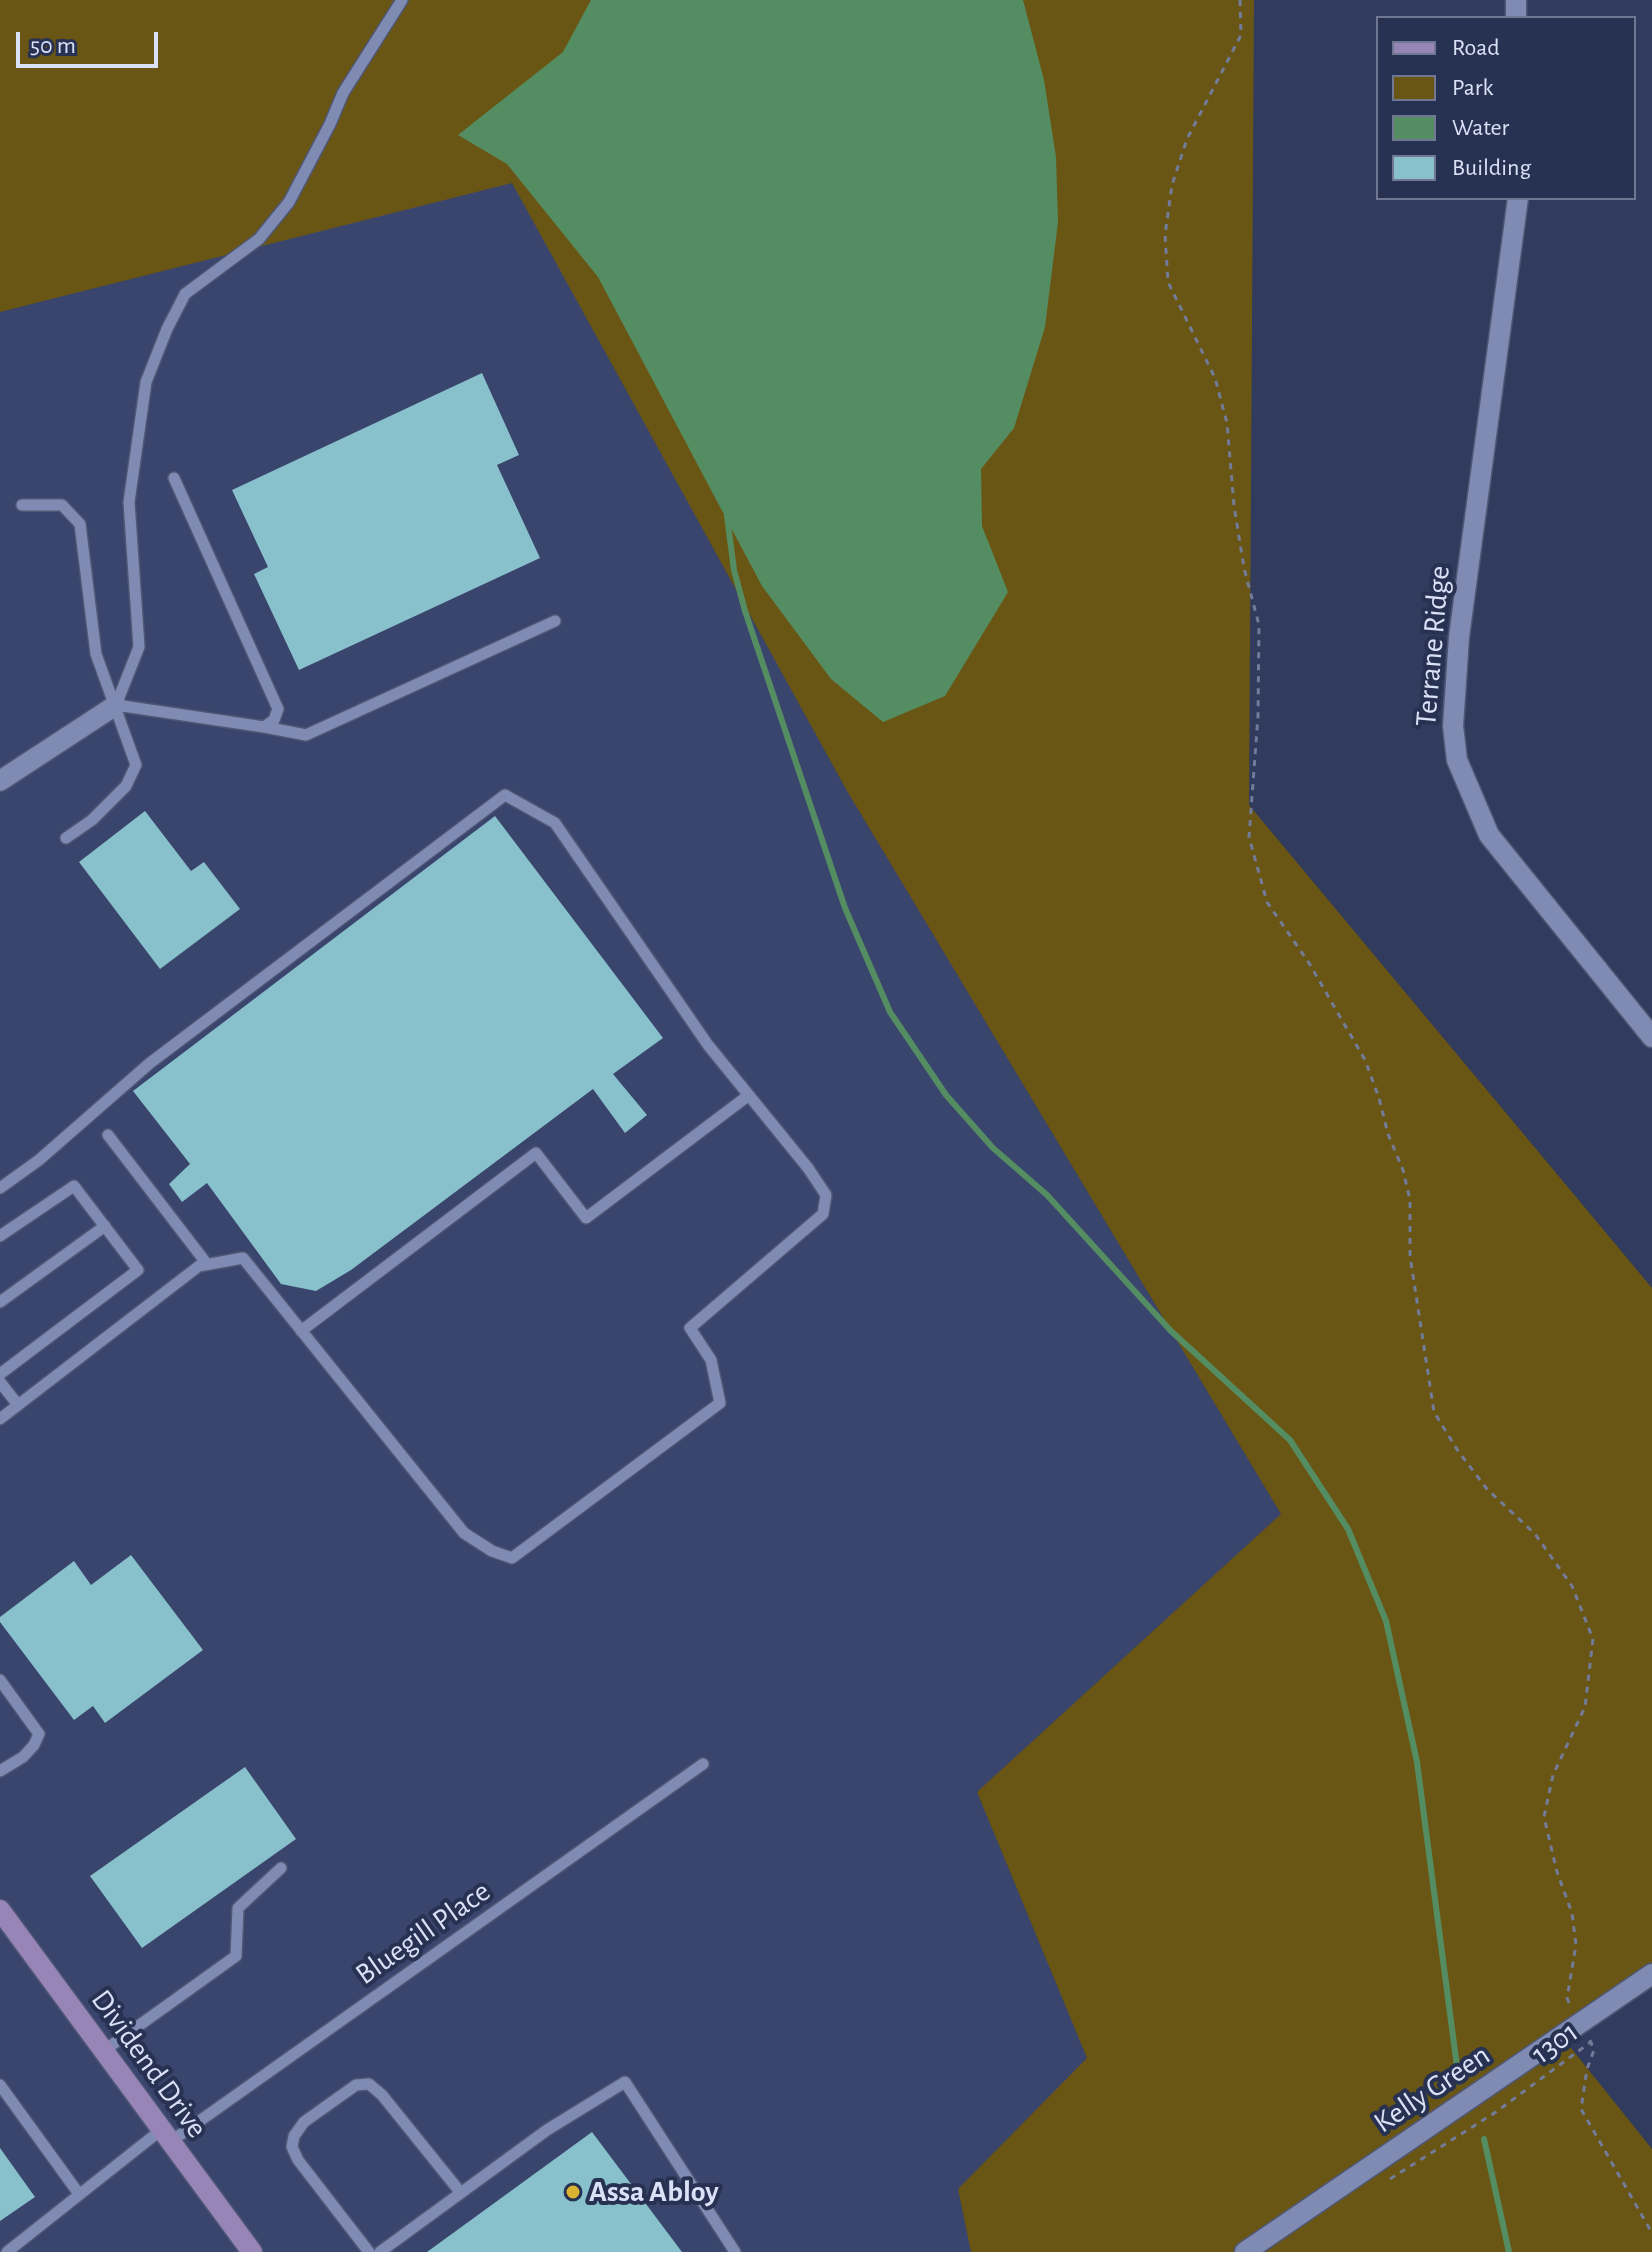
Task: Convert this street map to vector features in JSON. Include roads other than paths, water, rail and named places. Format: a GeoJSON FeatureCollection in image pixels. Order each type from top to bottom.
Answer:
{"type":"FeatureCollection","features":[{"type":"Feature","properties":{"kind":"street","name":"Terrane Ridge"},"geometry":{"type":"LineString","coordinates":[[1518,200],[1459,637],[1453,726],[1457,760],[1489,835],[1652,1037]]}},
{"type":"Feature","properties":{"kind":"street"},"geometry":{"type":"LineString","coordinates":[[0,781],[116,705]]}},
{"type":"Feature","properties":{"kind":"street","name":"Dividend Drive"},"geometry":{"type":"LineString","coordinates":[[0,1910],[252,2252]]}},
{"type":"Feature","properties":{"kind":"street","name":"Kelly Green"},"geometry":{"type":"LineString","coordinates":[[1245,2252],[1652,1974]]}},
{"type":"Feature","properties":{"kind":"lane"},"geometry":{"type":"LineString","coordinates":[[116,705],[139,647],[129,502],[146,382],[167,329],[185,294],[259,239],[289,202],[343,93],[402,0]]}},
{"type":"Feature","properties":{"kind":"lane"},"geometry":{"type":"LineString","coordinates":[[174,478],[278,709],[274,720],[264,727]]}},
{"type":"Feature","properties":{"kind":"lane"},"geometry":{"type":"LineString","coordinates":[[22,505],[62,505],[80,524],[96,654],[136,765],[126,786],[92,820],[66,838]]}},
{"type":"Feature","properties":{"kind":"lane"},"geometry":{"type":"LineString","coordinates":[[116,705],[306,735],[555,621]]}},
{"type":"Feature","properties":{"kind":"lane"},"geometry":{"type":"LineString","coordinates":[[0,1188],[39,1160],[150,1063],[505,795],[555,823],[708,1045],[808,1168],[826,1195],[823,1214],[690,1328],[711,1360],[720,1403],[512,1558],[492,1551],[464,1533],[243,1258],[199,1266],[0,1419]]}},
{"type":"Feature","properties":{"kind":"lane"},"geometry":{"type":"LineString","coordinates":[[301,1331],[536,1153],[586,1218],[749,1095]]}},
{"type":"Feature","properties":{"kind":"lane"},"geometry":{"type":"LineString","coordinates":[[108,1135],[207,1264]]}},
{"type":"Feature","properties":{"kind":"lane"},"geometry":{"type":"LineString","coordinates":[[0,1236],[74,1186],[138,1270],[0,1374]]}},
{"type":"Feature","properties":{"kind":"lane"},"geometry":{"type":"LineString","coordinates":[[0,1302],[105,1226]]}},
{"type":"Feature","properties":{"kind":"lane"},"geometry":{"type":"LineString","coordinates":[[0,1382],[18,1405]]}},
{"type":"Feature","properties":{"kind":"lane"},"geometry":{"type":"LineString","coordinates":[[0,1680],[39,1734],[23,1757],[0,1771]]}},
{"type":"Feature","properties":{"kind":"lane","name":"Bluegill Place"},"geometry":{"type":"LineString","coordinates":[[7,2252],[79,2194],[703,1764]]}},
{"type":"Feature","properties":{"kind":"lane"},"geometry":{"type":"LineString","coordinates":[[102,2052],[236,1956],[238,1908],[281,1868]]}},
{"type":"Feature","properties":{"kind":"lane"},"geometry":{"type":"LineString","coordinates":[[380,2252],[547,2130],[625,2082],[735,2252]]}},
{"type":"Feature","properties":{"kind":"lane"},"geometry":{"type":"LineString","coordinates":[[369,2252],[298,2160],[292,2147],[294,2136],[304,2122],[356,2085],[369,2084],[382,2095],[461,2193]]}},
{"type":"Feature","properties":{"kind":"lane"},"geometry":{"type":"LineString","coordinates":[[0,2085],[79,2194]]}},
{"type":"Feature","properties":{"kind":"water"},"geometry":{"type":"Polygon","coordinates":[[[591,0],[1023,0],[1044,80],[1056,157],[1058,222],[1045,327],[1014,428],[981,469],[982,526],[1008,592],[945,696],[883,722],[831,679],[762,586],[598,277],[507,164],[458,135],[563,52],[591,0]]]}},
{"type":"Feature","properties":{"kind":"waterway"},"geometry":{"type":"LineString","coordinates":[[727,516],[734,570],[745,611],[845,908],[890,1012],[946,1095],[993,1148],[1047,1195],[1171,1331],[1290,1440],[1348,1529],[1386,1621],[1417,1762],[1459,2082]]}},
{"type":"Feature","properties":{"kind":"waterway"},"geometry":{"type":"LineString","coordinates":[[1484,2139],[1509,2252]]}},
{"type":"Feature","properties":{"kind":"place","name":"Assa Abloy"},"geometry":{"type":"Point","coordinates":[573,2192]}}]}
